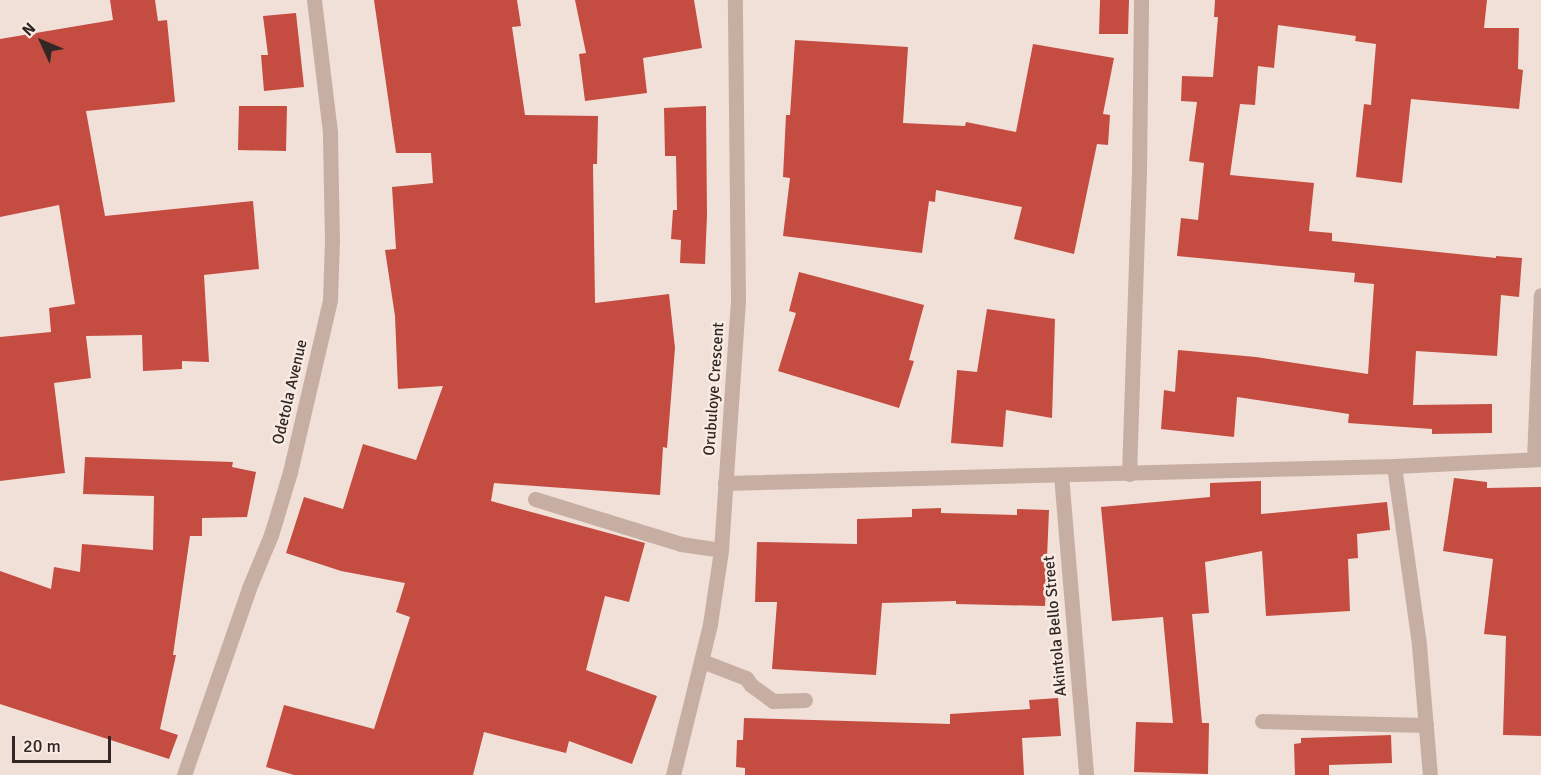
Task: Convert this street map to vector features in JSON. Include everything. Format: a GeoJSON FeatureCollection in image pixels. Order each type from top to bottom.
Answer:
{"type":"FeatureCollection","features":[{"type":"Feature","properties":{"kind":"street","name":"Odetola Avenue"},"geometry":{"type":"LineString","coordinates":[[184,775],[249,588],[271,535],[309,397],[330,300],[332,241],[330,132],[314,0]]}},
{"type":"Feature","properties":{"kind":"street","name":"Orubuloye Crescent"},"geometry":{"type":"LineString","coordinates":[[673,775],[702,661],[720,550],[738,301],[735,0]]}},
{"type":"Feature","properties":{"kind":"street"},"geometry":{"type":"LineString","coordinates":[[1129,474],[1139,170],[1141,0]]}},
{"type":"Feature","properties":{"kind":"street"},"geometry":{"type":"LineString","coordinates":[[725,483],[1129,474],[1538,459],[1541,295]]}},
{"type":"Feature","properties":{"kind":"street"},"geometry":{"type":"LineString","coordinates":[[1394,466],[1419,645],[1430,775]]}},
{"type":"Feature","properties":{"kind":"street","name":"Akintola Bello Street"},"geometry":{"type":"LineString","coordinates":[[1061,475],[1086,775]]}},
{"type":"Feature","properties":{"kind":"street"},"geometry":{"type":"LineString","coordinates":[[536,500],[681,544],[720,550]]}},
{"type":"Feature","properties":{"kind":"street"},"geometry":{"type":"LineString","coordinates":[[702,661],[747,678],[751,685],[773,700],[805,700]]}},
{"type":"Feature","properties":{"kind":"street"},"geometry":{"type":"LineString","coordinates":[[1262,721],[1426,725]]}},
{"type":"Feature","properties":{"kind":"building"},"geometry":{"type":"Polygon","coordinates":[[[110,0],[155,0],[158,21],[167,20],[175,102],[86,111],[105,216],[253,201],[259,269],[204,275],[209,362],[182,361],[182,369],[143,371],[142,335],[86,336],[91,378],[54,383],[65,473],[0,481],[0,337],[51,332],[49,308],[75,304],[59,205],[0,217],[0,39],[113,20],[110,0]]]}},
{"type":"Feature","properties":{"kind":"building"},"geometry":{"type":"Polygon","coordinates":[[[374,0],[517,0],[521,26],[512,27],[525,115],[598,116],[597,164],[593,164],[595,303],[669,294],[675,348],[667,448],[663,447],[660,495],[494,483],[491,501],[645,543],[629,602],[605,596],[586,670],[657,696],[632,764],[569,741],[566,753],[484,732],[473,775],[294,775],[266,767],[284,705],[374,729],[410,617],[396,612],[405,583],[341,571],[286,553],[304,497],[343,509],[363,444],[416,460],[443,386],[398,389],[395,316],[385,250],[396,249],[392,187],[433,183],[431,153],[396,153],[374,0]]]}},
{"type":"Feature","properties":{"kind":"building"},"geometry":{"type":"Polygon","coordinates":[[[575,0],[694,0],[702,48],[643,58],[647,93],[585,101],[579,54],[586,53],[575,0]]]}},
{"type":"Feature","properties":{"kind":"building"},"geometry":{"type":"Polygon","coordinates":[[[1100,0],[1129,0],[1128,34],[1099,34],[1100,0]]]}},
{"type":"Feature","properties":{"kind":"building"},"geometry":{"type":"Polygon","coordinates":[[[1215,0],[1487,0],[1484,28],[1519,28],[1518,69],[1523,70],[1519,109],[1411,99],[1402,183],[1356,177],[1364,104],[1371,105],[1376,44],[1355,41],[1356,36],[1278,25],[1274,68],[1258,66],[1255,105],[1240,104],[1230,175],[1314,183],[1309,231],[1332,233],[1332,241],[1496,258],[1496,256],[1522,258],[1519,297],[1501,295],[1497,356],[1416,351],[1413,405],[1492,404],[1492,433],[1432,434],[1432,429],[1348,423],[1349,414],[1237,397],[1234,437],[1161,429],[1164,390],[1175,392],[1178,350],[1256,357],[1368,374],[1374,284],[1354,282],[1355,273],[1177,256],[1181,218],[1198,220],[1204,163],[1189,161],[1197,102],[1181,101],[1182,76],[1213,77],[1218,17],[1214,17],[1215,0]]]}},
{"type":"Feature","properties":{"kind":"building"},"geometry":{"type":"Polygon","coordinates":[[[296,13],[304,87],[264,91],[261,55],[268,55],[263,16],[296,13]]]}},
{"type":"Feature","properties":{"kind":"building"},"geometry":{"type":"Polygon","coordinates":[[[795,40],[908,47],[903,123],[965,126],[966,122],[1016,132],[1033,44],[1114,58],[1103,114],[1110,115],[1108,145],[1097,144],[1074,254],[1014,239],[1022,207],[936,190],[935,202],[929,201],[922,253],[783,236],[790,178],[783,177],[786,115],[790,115],[795,40]]]}},
{"type":"Feature","properties":{"kind":"building"},"geometry":{"type":"Polygon","coordinates":[[[239,106],[287,106],[286,151],[238,150],[239,106]]]}},
{"type":"Feature","properties":{"kind":"building"},"geometry":{"type":"Polygon","coordinates":[[[706,106],[705,264],[680,263],[681,240],[671,239],[673,210],[677,210],[676,156],[665,156],[664,108],[706,106]]]}},
{"type":"Feature","properties":{"kind":"building"},"geometry":{"type":"Polygon","coordinates":[[[799,272],[924,305],[909,360],[914,361],[899,408],[778,371],[796,313],[789,311],[799,272]]]}},
{"type":"Feature","properties":{"kind":"building"},"geometry":{"type":"Polygon","coordinates":[[[987,309],[1055,319],[1052,418],[1006,410],[1003,447],[951,443],[957,370],[977,372],[987,309]]]}},
{"type":"Feature","properties":{"kind":"building"},"geometry":{"type":"Polygon","coordinates":[[[85,457],[233,462],[232,467],[256,472],[247,517],[202,518],[202,536],[190,536],[173,655],[176,655],[160,729],[178,735],[169,759],[0,704],[0,571],[51,589],[54,567],[80,572],[82,544],[153,550],[154,496],[83,494],[85,457]]]}},
{"type":"Feature","properties":{"kind":"building"},"geometry":{"type":"Polygon","coordinates":[[[1454,478],[1487,482],[1487,488],[1541,487],[1541,736],[1503,735],[1506,636],[1484,634],[1493,559],[1443,551],[1454,478]]]}},
{"type":"Feature","properties":{"kind":"building"},"geometry":{"type":"Polygon","coordinates":[[[1261,481],[1261,514],[1387,502],[1390,530],[1357,534],[1358,558],[1348,559],[1350,611],[1266,616],[1262,551],[1205,562],[1209,613],[1192,614],[1202,723],[1209,723],[1208,774],[1134,772],[1136,722],[1173,723],[1163,617],[1112,621],[1101,507],[1210,497],[1210,483],[1261,481]]]}},
{"type":"Feature","properties":{"kind":"building"},"geometry":{"type":"Polygon","coordinates":[[[941,508],[941,513],[1017,515],[1017,509],[1049,510],[1045,606],[956,604],[956,601],[882,603],[876,675],[772,669],[777,602],[755,602],[757,542],[857,544],[857,519],[912,517],[912,509],[941,508]]]}},
{"type":"Feature","properties":{"kind":"building"},"geometry":{"type":"Polygon","coordinates":[[[1058,698],[1061,736],[1022,738],[1024,775],[745,775],[745,768],[736,767],[737,740],[743,740],[744,718],[950,724],[950,714],[1030,709],[1029,700],[1058,698]]]}},
{"type":"Feature","properties":{"kind":"building"},"geometry":{"type":"Polygon","coordinates":[[[1391,735],[1392,763],[1329,765],[1329,775],[1295,775],[1294,744],[1301,743],[1301,738],[1391,735]]]}}]}
